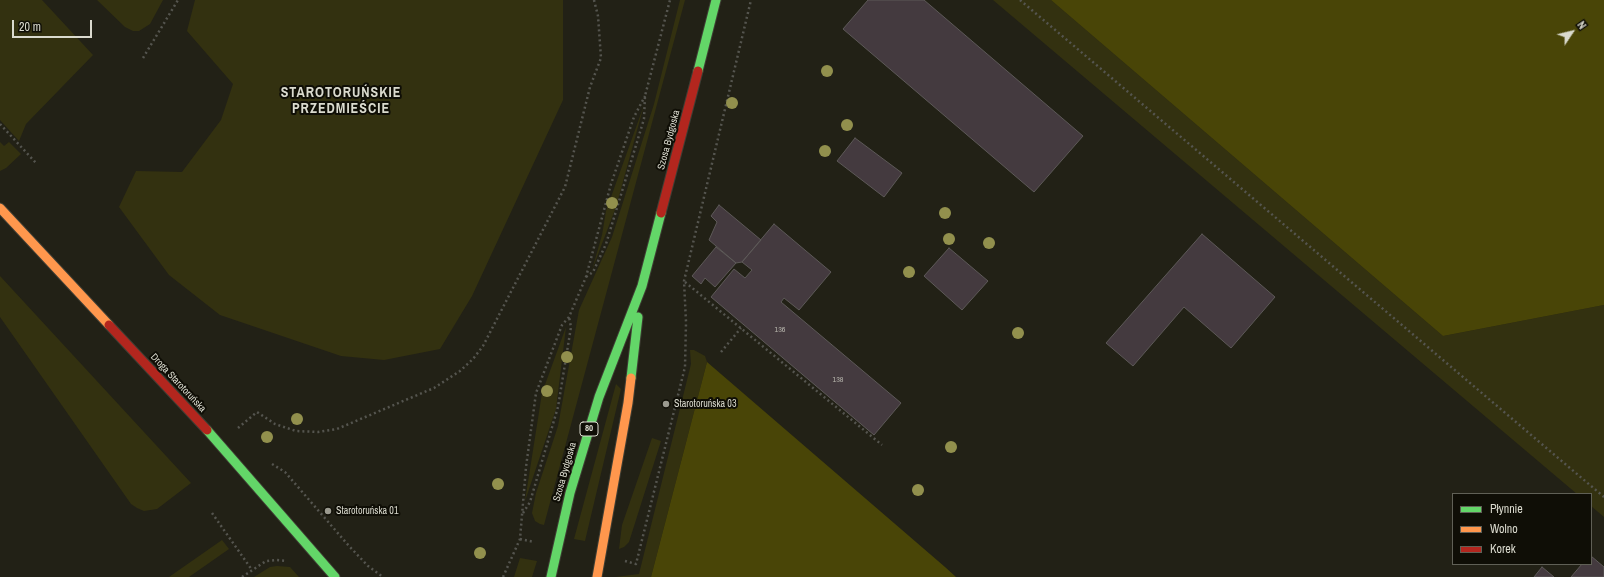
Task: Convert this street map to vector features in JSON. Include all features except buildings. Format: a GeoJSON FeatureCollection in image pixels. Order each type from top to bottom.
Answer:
{"type":"FeatureCollection","features":[{"type":"Feature","properties":{"kind":"main road","name":"Szosa Bydgoska"},"geometry":{"type":"LineString","coordinates":[[550,577],[570,493],[599,397],[642,286],[716,0]]}},
{"type":"Feature","properties":{"kind":"main road","name":"Droga Starotoruńska"},"geometry":{"type":"LineString","coordinates":[[0,208],[219,444],[335,577]]}},
{"type":"Feature","properties":{"kind":"main road","name":"Szosa Bydgoska"},"geometry":{"type":"LineString","coordinates":[[597,577],[628,403],[642,286]]}},
{"type":"Feature","properties":{"kind":"path"},"geometry":{"type":"LineString","coordinates":[[143,58],[178,0]]}},
{"type":"Feature","properties":{"kind":"path"},"geometry":{"type":"LineString","coordinates":[[219,444],[257,412],[275,424],[296,431],[318,432],[337,429],[434,388],[460,371],[483,346],[566,187],[590,86],[601,58],[598,16],[594,0]]}},
{"type":"Feature","properties":{"kind":"path"},"geometry":{"type":"LineString","coordinates":[[586,277],[593,272],[606,244],[644,120],[645,96],[670,0]]}},
{"type":"Feature","properties":{"kind":"path"},"geometry":{"type":"LineString","coordinates":[[636,564],[685,367],[686,322],[684,281],[752,0]]}},
{"type":"Feature","properties":{"kind":"path"},"geometry":{"type":"LineString","coordinates":[[1020,0],[1604,497]]}},
{"type":"Feature","properties":{"kind":"path"},"geometry":{"type":"LineString","coordinates":[[503,577],[520,539],[526,467],[536,393],[562,325],[569,317],[586,277],[611,184],[634,117],[645,96]]}},
{"type":"Feature","properties":{"kind":"path"},"geometry":{"type":"LineString","coordinates":[[0,124],[36,163]]}},
{"type":"Feature","properties":{"kind":"path"},"geometry":{"type":"LineString","coordinates":[[684,281],[882,445]]}},
{"type":"Feature","properties":{"kind":"path"},"geometry":{"type":"LineString","coordinates":[[522,513],[530,502],[558,407],[571,327],[569,317]]}},
{"type":"Feature","properties":{"kind":"path"},"geometry":{"type":"LineString","coordinates":[[721,352],[741,328]]}},
{"type":"Feature","properties":{"kind":"path"},"geometry":{"type":"LineString","coordinates":[[212,513],[252,570]]}},
{"type":"Feature","properties":{"kind":"path"},"geometry":{"type":"LineString","coordinates":[[520,539],[535,542]]}},
{"type":"Feature","properties":{"kind":"path"},"geometry":{"type":"LineString","coordinates":[[242,577],[266,561],[276,560],[290,562]]}},
{"type":"Feature","properties":{"kind":"shaded area"},"geometry":{"type":"Polygon","coordinates":[[[0,0],[42,0],[93,55],[26,124],[19,141],[0,120],[0,0]]]}},
{"type":"Feature","properties":{"kind":"shaded area"},"geometry":{"type":"Polygon","coordinates":[[[97,0],[163,0],[150,24],[139,31],[133,31],[125,27],[97,0]]]}},
{"type":"Feature","properties":{"kind":"shaded area"},"geometry":{"type":"Polygon","coordinates":[[[195,0],[563,0],[563,100],[472,296],[440,349],[384,360],[341,356],[220,315],[169,275],[119,207],[136,171],[182,172],[221,120],[233,84],[187,31],[195,0]]]}},
{"type":"Feature","properties":{"kind":"shaded area"},"geometry":{"type":"Polygon","coordinates":[[[680,0],[685,0],[544,525],[540,524],[535,521],[532,513],[536,493],[558,426],[579,310],[612,237],[654,104],[680,0]]]}},
{"type":"Feature","properties":{"kind":"shaded area"},"geometry":{"type":"Polygon","coordinates":[[[993,0],[1051,0],[1443,336],[1604,305],[1604,517],[1592,507],[1592,493],[1576,493],[993,0]]]}},
{"type":"Feature","properties":{"kind":"shaded area"},"geometry":{"type":"Polygon","coordinates":[[[1051,0],[1604,0],[1604,305],[1443,336],[1051,0]]]}},
{"type":"Feature","properties":{"kind":"shaded area"},"geometry":{"type":"Polygon","coordinates":[[[644,105],[616,207],[592,270],[602,235],[606,211],[644,105]]]}},
{"type":"Feature","properties":{"kind":"shaded area"},"geometry":{"type":"Polygon","coordinates":[[[0,142],[4,146],[9,142],[21,154],[6,168],[0,171],[0,142]]]}},
{"type":"Feature","properties":{"kind":"shaded area"},"geometry":{"type":"Polygon","coordinates":[[[0,276],[191,483],[157,509],[144,511],[131,504],[0,317],[0,276]]]}},
{"type":"Feature","properties":{"kind":"shaded area"},"geometry":{"type":"Polygon","coordinates":[[[566,327],[556,409],[525,501],[542,393],[566,327]]]}},
{"type":"Feature","properties":{"kind":"shaded area"},"geometry":{"type":"Polygon","coordinates":[[[690,350],[694,350],[705,356],[707,362],[651,577],[615,577],[639,574],[691,364],[690,350]]]}},
{"type":"Feature","properties":{"kind":"shaded area"},"geometry":{"type":"Polygon","coordinates":[[[707,362],[945,567],[956,577],[651,577],[707,362]]]}},
{"type":"Feature","properties":{"kind":"shaded area"},"geometry":{"type":"Polygon","coordinates":[[[616,384],[621,389],[585,541],[574,539],[616,384]]]}},
{"type":"Feature","properties":{"kind":"shaded area"},"geometry":{"type":"Polygon","coordinates":[[[652,438],[661,441],[629,542],[624,547],[619,549],[622,525],[652,438]]]}},
{"type":"Feature","properties":{"kind":"shaded area"},"geometry":{"type":"Polygon","coordinates":[[[222,540],[229,549],[189,577],[169,577],[222,540]]]}},
{"type":"Feature","properties":{"kind":"shaded area"},"geometry":{"type":"Polygon","coordinates":[[[520,558],[537,561],[532,577],[514,577],[520,558]]]}},
{"type":"Feature","properties":{"kind":"shaded area"},"geometry":{"type":"Polygon","coordinates":[[[270,567],[290,567],[299,577],[254,577],[270,567]]]}},
{"type":"Feature","properties":{"kind":"traffic: fast"},"geometry":{"type":"LineString","coordinates":[[698,71],[716,0]]}},
{"type":"Feature","properties":{"kind":"traffic: fast"},"geometry":{"type":"LineString","coordinates":[[551,577],[570,493],[599,397],[642,286],[661,213]]}},
{"type":"Feature","properties":{"kind":"traffic: fast"},"geometry":{"type":"LineString","coordinates":[[631,378],[638,317]]}},
{"type":"Feature","properties":{"kind":"traffic: fast"},"geometry":{"type":"LineString","coordinates":[[207,430],[335,577]]}},
{"type":"Feature","properties":{"kind":"traffic: slow"},"geometry":{"type":"LineString","coordinates":[[0,208],[109,325]]}},
{"type":"Feature","properties":{"kind":"traffic: slow"},"geometry":{"type":"LineString","coordinates":[[597,577],[628,403],[631,378]]}},
{"type":"Feature","properties":{"kind":"traffic: jam"},"geometry":{"type":"LineString","coordinates":[[661,213],[698,71]]}},
{"type":"Feature","properties":{"kind":"traffic: jam"},"geometry":{"type":"LineString","coordinates":[[109,325],[207,430]]}},
{"type":"Feature","properties":{"kind":"place","name":"Starotoruńska 03"},"geometry":{"type":"Point","coordinates":[666,404]}},
{"type":"Feature","properties":{"kind":"place","name":"Starotoruńska 01"},"geometry":{"type":"Point","coordinates":[328,511]}},
{"type":"Feature","properties":{"kind":"district","name":"STAROTORUŃSKIE PRZEDMIEŚCIE"},"geometry":{"type":"Point","coordinates":[341,102]}}]}
